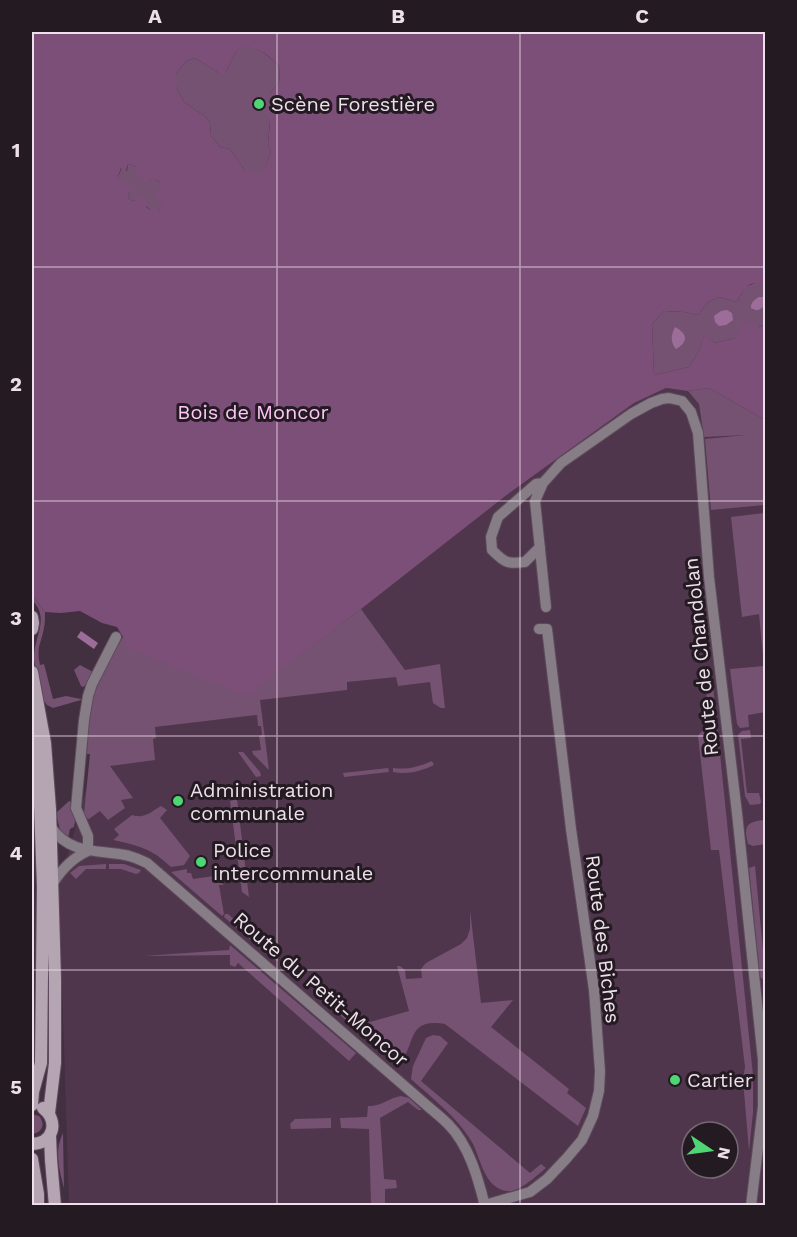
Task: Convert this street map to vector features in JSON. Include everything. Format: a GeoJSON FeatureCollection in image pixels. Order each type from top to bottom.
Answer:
{"type":"FeatureCollection","features":[{"type":"Feature","properties":{"kind":"main road"},"geometry":{"type":"LineString","coordinates":[[32,617],[32,629]]}},
{"type":"Feature","properties":{"kind":"main road"},"geometry":{"type":"LineString","coordinates":[[32,672],[45,743],[51,827],[55,1063],[49,1113]]}},
{"type":"Feature","properties":{"kind":"main road"},"geometry":{"type":"LineString","coordinates":[[32,721],[43,886],[41,1063],[32,1105],[44,1108],[49,1113],[53,1124],[50,1136],[55,1206]]}},
{"type":"Feature","properties":{"kind":"main road"},"geometry":{"type":"LineString","coordinates":[[32,1144],[42,1142],[50,1136]]}},
{"type":"Feature","properties":{"kind":"main road"},"geometry":{"type":"LineString","coordinates":[[32,1159],[38,1206]]}},
{"type":"Feature","properties":{"kind":"street","name":"Route de Chandolan"},"geometry":{"type":"LineString","coordinates":[[546,607],[535,501],[543,483],[561,463],[631,414],[651,403],[669,398],[682,401],[691,412],[698,433],[709,577],[763,1060],[763,1106],[751,1206]]}},
{"type":"Feature","properties":{"kind":"street"},"geometry":{"type":"LineString","coordinates":[[540,547],[525,562],[512,563],[504,561],[492,550],[491,537],[498,517],[536,484],[543,483]]}},
{"type":"Feature","properties":{"kind":"street","name":"Route des Biches"},"geometry":{"type":"LineString","coordinates":[[485,1205],[530,1192],[547,1179],[582,1140],[593,1116],[599,1091],[600,1071],[594,990],[571,829],[547,628],[539,630]]}},
{"type":"Feature","properties":{"kind":"street"},"geometry":{"type":"LineString","coordinates":[[52,883],[68,864],[88,851],[88,837],[76,808],[84,720],[90,688],[117,637]]}},
{"type":"Feature","properties":{"kind":"street","name":"Route du Petit-Moncor"},"geometry":{"type":"LineString","coordinates":[[51,827],[57,836],[76,847],[88,851],[127,855],[147,863],[450,1125],[474,1166],[485,1205]]}},
{"type":"Feature","properties":{"kind":"shaded area"},"geometry":{"type":"Polygon","coordinates":[[[241,47],[258,50],[280,67],[279,83],[270,93],[268,144],[271,153],[264,172],[245,171],[230,149],[220,147],[211,136],[210,123],[206,117],[184,102],[176,87],[176,74],[186,61],[195,58],[219,73],[225,73],[241,47]]]}},
{"type":"Feature","properties":{"kind":"shaded area"},"geometry":{"type":"Polygon","coordinates":[[[128,164],[137,167],[147,181],[145,185],[147,186],[151,179],[160,182],[164,204],[159,211],[151,210],[137,200],[132,201],[128,198],[129,191],[118,177],[122,167],[127,171],[128,164]]]}},
{"type":"Feature","properties":{"kind":"shaded area"},"geometry":{"type":"Polygon","coordinates":[[[757,282],[765,284],[765,324],[735,338],[715,343],[704,336],[699,351],[689,367],[654,375],[652,324],[664,311],[698,315],[708,302],[719,297],[737,302],[745,287],[757,282]]]}},
{"type":"Feature","properties":{"kind":"shaded area"},"geometry":{"type":"Polygon","coordinates":[[[764,297],[765,305],[759,310],[751,308],[753,301],[764,297]]]}},
{"type":"Feature","properties":{"kind":"shaded area"},"geometry":{"type":"Polygon","coordinates":[[[727,310],[732,313],[733,320],[726,325],[719,326],[714,316],[727,310]]]}},
{"type":"Feature","properties":{"kind":"shaded area"},"geometry":{"type":"Polygon","coordinates":[[[675,327],[682,332],[685,338],[685,341],[676,349],[672,338],[675,327]]]}},
{"type":"Feature","properties":{"kind":"shaded area"},"geometry":{"type":"Polygon","coordinates":[[[666,388],[688,391],[709,388],[765,420],[765,1205],[69,1205],[61,952],[56,898],[125,647],[504,497],[634,403],[666,388]]]}},
{"type":"Feature","properties":{"kind":"shaded area"},"geometry":{"type":"Polygon","coordinates":[[[709,388],[765,420],[765,505],[711,510],[705,439],[745,435],[704,437],[699,404],[688,391],[709,388]]]}},
{"type":"Feature","properties":{"kind":"shaded area"},"geometry":{"type":"Polygon","coordinates":[[[765,513],[765,712],[748,715],[749,727],[740,728],[737,724],[730,669],[764,666],[759,614],[742,617],[731,517],[765,513]]]}},
{"type":"Feature","properties":{"kind":"shaded area"},"geometry":{"type":"Polygon","coordinates":[[[32,595],[45,612],[39,659],[40,665],[44,664],[53,699],[66,696],[81,700],[53,708],[44,701],[34,659],[41,621],[32,595]]]}},
{"type":"Feature","properties":{"kind":"shaded area"},"geometry":{"type":"Polygon","coordinates":[[[361,609],[405,670],[440,664],[445,708],[433,703],[430,682],[398,686],[396,677],[347,682],[347,690],[260,700],[269,770],[252,751],[261,750],[259,736],[262,735],[261,726],[258,726],[257,715],[155,727],[156,738],[153,739],[155,760],[110,766],[133,798],[121,800],[125,808],[108,820],[100,811],[89,819],[86,818],[84,813],[90,754],[87,754],[88,720],[91,703],[100,674],[123,637],[246,695],[361,609]]]}},
{"type":"Feature","properties":{"kind":"shaded area"},"geometry":{"type":"Polygon","coordinates":[[[81,631],[98,643],[94,649],[77,637],[81,631]]]}},
{"type":"Feature","properties":{"kind":"shaded area"},"geometry":{"type":"Polygon","coordinates":[[[80,665],[93,672],[83,687],[74,670],[80,665]]]}},
{"type":"Feature","properties":{"kind":"shaded area"},"geometry":{"type":"Polygon","coordinates":[[[713,686],[753,1075],[753,1112],[749,1151],[743,1080],[745,1067],[719,850],[711,850],[698,736],[708,724],[706,687],[713,686]]]}},
{"type":"Feature","properties":{"kind":"shaded area"},"geometry":{"type":"Polygon","coordinates":[[[750,730],[751,738],[741,739],[747,793],[759,793],[761,802],[750,805],[745,796],[738,735],[742,731],[750,730]]]}},
{"type":"Feature","properties":{"kind":"shaded area"},"geometry":{"type":"Polygon","coordinates":[[[238,752],[243,752],[261,776],[256,777],[238,752]]]}},
{"type":"Feature","properties":{"kind":"shaded area"},"geometry":{"type":"Polygon","coordinates":[[[432,761],[434,765],[419,771],[393,772],[393,768],[413,768],[432,761]]]}},
{"type":"Feature","properties":{"kind":"shaded area"},"geometry":{"type":"Polygon","coordinates":[[[388,768],[389,772],[344,777],[343,773],[388,768]]]}},
{"type":"Feature","properties":{"kind":"shaded area"},"geometry":{"type":"Polygon","coordinates":[[[237,799],[249,897],[242,892],[230,801],[237,799]]]}},
{"type":"Feature","properties":{"kind":"shaded area"},"geometry":{"type":"Polygon","coordinates":[[[69,801],[73,803],[75,822],[68,838],[60,830],[56,813],[69,801]]]}},
{"type":"Feature","properties":{"kind":"shaded area"},"geometry":{"type":"Polygon","coordinates":[[[161,806],[167,810],[160,818],[190,856],[184,865],[171,867],[144,849],[113,840],[119,835],[114,829],[132,815],[151,813],[161,806]]]}},
{"type":"Feature","properties":{"kind":"shaded area"},"geometry":{"type":"Polygon","coordinates":[[[765,820],[765,844],[753,846],[748,844],[746,829],[750,823],[765,820]]]}},
{"type":"Feature","properties":{"kind":"shaded area"},"geometry":{"type":"Polygon","coordinates":[[[106,864],[106,869],[86,869],[76,879],[70,873],[79,866],[106,864]]]}},
{"type":"Feature","properties":{"kind":"shaded area"},"geometry":{"type":"Polygon","coordinates":[[[109,864],[124,864],[141,870],[136,874],[121,869],[109,869],[109,864]]]}},
{"type":"Feature","properties":{"kind":"shaded area"},"geometry":{"type":"Polygon","coordinates":[[[755,866],[765,971],[765,978],[762,979],[749,868],[755,866]]]}},
{"type":"Feature","properties":{"kind":"shaded area"},"geometry":{"type":"Polygon","coordinates":[[[187,869],[187,873],[191,873],[193,879],[214,876],[224,885],[219,885],[224,914],[222,916],[171,872],[187,869]]]}},
{"type":"Feature","properties":{"kind":"shaded area"},"geometry":{"type":"Polygon","coordinates":[[[470,910],[481,1003],[513,1000],[491,1027],[569,1089],[567,1093],[586,1108],[578,1126],[445,1024],[432,1023],[417,1029],[408,1050],[397,1065],[315,993],[315,988],[322,984],[323,991],[363,1024],[409,1011],[397,966],[405,970],[406,979],[422,978],[421,969],[426,963],[461,944],[467,938],[470,929],[470,910]]]}},
{"type":"Feature","properties":{"kind":"shaded area"},"geometry":{"type":"Polygon","coordinates":[[[228,914],[278,957],[278,961],[224,917],[228,914]]]}},
{"type":"Feature","properties":{"kind":"shaded area"},"geometry":{"type":"Polygon","coordinates":[[[230,945],[356,1053],[349,1061],[238,963],[235,967],[230,965],[230,955],[143,956],[229,950],[230,945]]]}},
{"type":"Feature","properties":{"kind":"shaded area"},"geometry":{"type":"Polygon","coordinates":[[[433,1035],[440,1036],[448,1043],[421,1081],[530,1173],[541,1164],[546,1168],[517,1189],[507,1191],[499,1189],[488,1179],[466,1133],[444,1108],[411,1079],[413,1066],[426,1038],[433,1035]]]}},
{"type":"Feature","properties":{"kind":"shaded area"},"geometry":{"type":"Polygon","coordinates":[[[401,1096],[409,1098],[422,1110],[418,1110],[408,1102],[380,1118],[384,1179],[396,1180],[397,1188],[385,1189],[385,1205],[371,1205],[369,1129],[341,1128],[340,1118],[367,1117],[368,1106],[401,1096]]]}},
{"type":"Feature","properties":{"kind":"shaded area"},"geometry":{"type":"Polygon","coordinates":[[[32,1114],[39,1116],[42,1125],[38,1132],[32,1134],[32,1114]]]}},
{"type":"Feature","properties":{"kind":"shaded area"},"geometry":{"type":"Polygon","coordinates":[[[331,1118],[331,1128],[291,1129],[290,1124],[295,1119],[331,1118]]]}},
{"type":"Feature","properties":{"kind":"shaded area"},"geometry":{"type":"Polygon","coordinates":[[[63,1133],[64,1188],[58,1153],[63,1133]]]}},
{"type":"Feature","properties":{"kind":"green space","name":"Bois de Moncor"},"geometry":{"type":"Polygon","coordinates":[[[32,32],[765,32],[765,284],[754,283],[747,286],[737,302],[719,297],[708,302],[698,315],[664,311],[652,324],[654,375],[689,367],[699,351],[704,335],[715,343],[735,338],[744,320],[759,327],[765,324],[765,420],[709,388],[688,391],[666,388],[634,403],[504,497],[246,696],[125,647],[123,637],[117,627],[102,623],[80,611],[45,612],[32,595],[32,32]],[[241,48],[236,52],[225,73],[219,73],[195,58],[186,61],[176,74],[176,87],[184,102],[206,117],[210,123],[211,136],[220,147],[230,149],[245,171],[264,171],[271,153],[268,144],[270,122],[267,115],[270,93],[279,83],[280,67],[258,50],[241,48]],[[128,164],[126,171],[121,168],[118,177],[132,187],[128,198],[132,201],[136,200],[140,193],[147,201],[146,207],[151,210],[154,207],[159,211],[163,204],[155,194],[160,187],[160,182],[151,179],[147,187],[146,181],[141,176],[138,178],[135,176],[137,167],[128,164]]]}},
{"type":"Feature","properties":{"kind":"place","name":"Scène Forestière"},"geometry":{"type":"Point","coordinates":[259,104]}},
{"type":"Feature","properties":{"kind":"place","name":"Administration communale"},"geometry":{"type":"Point","coordinates":[178,801]}},
{"type":"Feature","properties":{"kind":"place","name":"Police intercommunale"},"geometry":{"type":"Point","coordinates":[201,862]}},
{"type":"Feature","properties":{"kind":"place","name":"Cartier"},"geometry":{"type":"Point","coordinates":[675,1080]}}]}
